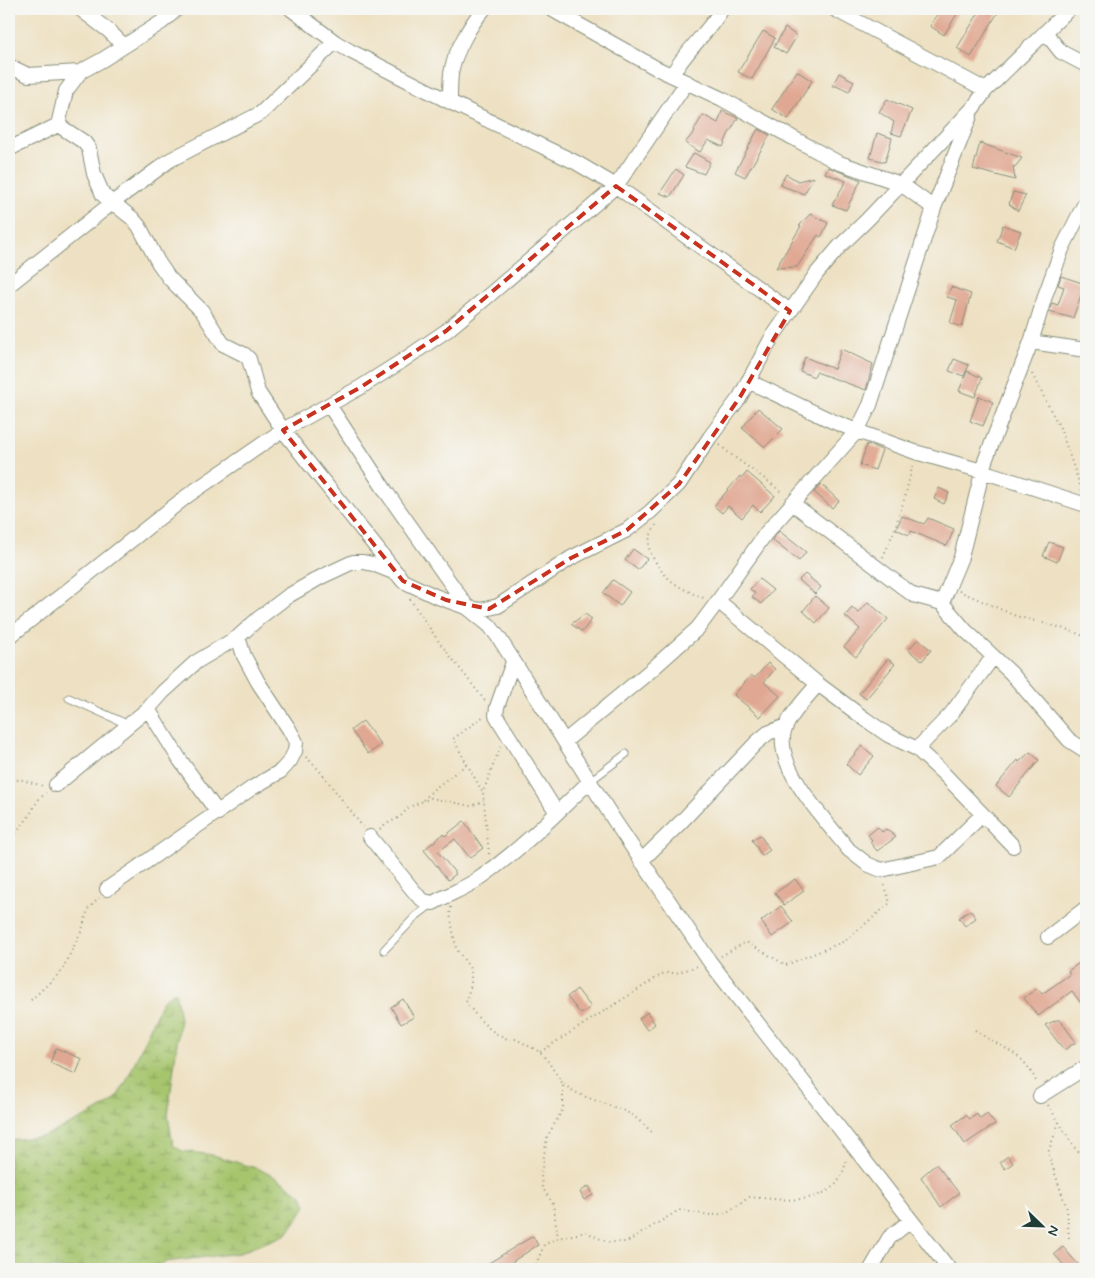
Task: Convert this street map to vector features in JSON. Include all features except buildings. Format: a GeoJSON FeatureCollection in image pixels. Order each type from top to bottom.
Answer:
{"type":"FeatureCollection","features":[{"type":"Feature","properties":{"kind":"street"},"geometry":{"type":"LineString","coordinates":[[80,9],[109,31],[124,46]]}},
{"type":"Feature","properties":{"kind":"street"},"geometry":{"type":"LineString","coordinates":[[58,125],[66,91],[80,72],[162,22],[177,9]]}},
{"type":"Feature","properties":{"kind":"street"},"geometry":{"type":"LineString","coordinates":[[291,9],[335,42],[450,102],[577,164],[616,186],[790,311]]}},
{"type":"Feature","properties":{"kind":"street"},"geometry":{"type":"LineString","coordinates":[[450,102],[451,73],[455,60],[467,35],[484,9]]}},
{"type":"Feature","properties":{"kind":"street"},"geometry":{"type":"LineString","coordinates":[[551,9],[656,68],[722,99],[837,162],[900,184],[934,208]]}},
{"type":"Feature","properties":{"kind":"street"},"geometry":{"type":"LineString","coordinates":[[672,75],[686,54],[708,30],[722,9]]}},
{"type":"Feature","properties":{"kind":"street"},"geometry":{"type":"LineString","coordinates":[[834,9],[986,90]]}},
{"type":"Feature","properties":{"kind":"street"},"geometry":{"type":"LineString","coordinates":[[56,785],[129,725],[196,662],[238,637],[288,596],[321,577],[353,562],[373,564],[435,596],[468,608],[481,610],[498,606],[571,558],[627,530],[650,512],[679,484],[710,437],[740,397],[771,339],[840,246],[973,108],[986,90],[1069,9]]}},
{"type":"Feature","properties":{"kind":"street"},"geometry":{"type":"LineString","coordinates":[[1045,32],[1061,52],[1086,65]]}},
{"type":"Feature","properties":{"kind":"street"},"geometry":{"type":"LineString","coordinates":[[9,285],[112,203],[170,160],[261,113],[335,42]]}},
{"type":"Feature","properties":{"kind":"street"},"geometry":{"type":"LineString","coordinates":[[9,66],[28,74],[80,72]]}},
{"type":"Feature","properties":{"kind":"street"},"geometry":{"type":"LineString","coordinates":[[9,637],[180,501],[283,430],[360,388],[446,331],[523,268],[616,186],[687,82]]}},
{"type":"Feature","properties":{"kind":"street"},"geometry":{"type":"LineString","coordinates":[[565,741],[675,650],[698,628],[766,533],[857,431],[870,405],[934,208],[973,108]]}},
{"type":"Feature","properties":{"kind":"street"},"geometry":{"type":"LineString","coordinates":[[58,125],[84,142],[89,149],[98,186],[103,195],[139,226],[163,270],[202,311],[223,344],[249,359],[258,392],[283,430],[401,577]]}},
{"type":"Feature","properties":{"kind":"street"},"geometry":{"type":"LineString","coordinates":[[9,149],[58,125]]}},
{"type":"Feature","properties":{"kind":"street"},"geometry":{"type":"LineString","coordinates":[[942,604],[967,538],[982,471],[1031,342],[1062,249],[1086,201]]}},
{"type":"Feature","properties":{"kind":"street"},"geometry":{"type":"LineString","coordinates":[[1031,342],[1086,350]]}},
{"type":"Feature","properties":{"kind":"street"},"geometry":{"type":"LineString","coordinates":[[748,381],[832,421],[916,452],[1084,498]]}},
{"type":"Feature","properties":{"kind":"street"},"geometry":{"type":"LineString","coordinates":[[329,405],[387,493],[468,608],[490,626],[641,861],[710,962],[949,1269]]}},
{"type":"Feature","properties":{"kind":"street"},"geometry":{"type":"LineString","coordinates":[[792,503],[913,595],[942,604],[965,630],[1011,673],[1069,740],[1086,751]]}},
{"type":"Feature","properties":{"kind":"street"},"geometry":{"type":"LineString","coordinates":[[718,601],[818,684],[878,728],[917,749],[943,773],[1013,846]]}},
{"type":"Feature","properties":{"kind":"street"},"geometry":{"type":"LineString","coordinates":[[107,888],[252,788],[282,771],[290,761],[295,751],[296,742],[258,682],[244,656],[238,637]]}},
{"type":"Feature","properties":{"kind":"street"},"geometry":{"type":"LineString","coordinates":[[917,749],[952,714],[993,657]]}},
{"type":"Feature","properties":{"kind":"street"},"geometry":{"type":"LineString","coordinates":[[513,662],[494,712],[557,813]]}},
{"type":"Feature","properties":{"kind":"street"},"geometry":{"type":"LineString","coordinates":[[818,684],[786,726],[782,738],[783,752],[802,790],[848,850],[867,864],[881,870],[939,857],[982,815]]}},
{"type":"Feature","properties":{"kind":"street"},"geometry":{"type":"LineString","coordinates":[[148,708],[180,760],[218,813]]}},
{"type":"Feature","properties":{"kind":"street"},"geometry":{"type":"LineString","coordinates":[[641,861],[687,816],[756,743],[768,733],[786,726]]}},
{"type":"Feature","properties":{"kind":"street"},"geometry":{"type":"LineString","coordinates":[[370,837],[417,895],[424,901],[432,903],[476,881],[528,840],[590,781]]}},
{"type":"Feature","properties":{"kind":"street"},"geometry":{"type":"LineString","coordinates":[[1048,938],[1086,908]]}},
{"type":"Feature","properties":{"kind":"street"},"geometry":{"type":"LineString","coordinates":[[1040,1096],[1086,1067]]}},
{"type":"Feature","properties":{"kind":"street"},"geometry":{"type":"LineString","coordinates":[[871,1269],[889,1238],[910,1221]]}},
{"type":"Feature","properties":{"kind":"lane"},"geometry":{"type":"LineString","coordinates":[[69,698],[129,725]]}},
{"type":"Feature","properties":{"kind":"lane"},"geometry":{"type":"LineString","coordinates":[[590,781],[626,754]]}},
{"type":"Feature","properties":{"kind":"lane"},"geometry":{"type":"LineString","coordinates":[[384,950],[416,916],[432,903]]}},
{"type":"Feature","properties":{"kind":"path"},"geometry":{"type":"LineString","coordinates":[[1024,359],[1070,451],[1084,498]]}},
{"type":"Feature","properties":{"kind":"path"},"geometry":{"type":"LineString","coordinates":[[710,437],[729,454],[771,483],[792,503]]}},
{"type":"Feature","properties":{"kind":"path"},"geometry":{"type":"LineString","coordinates":[[880,569],[905,497],[916,452]]}},
{"type":"Feature","properties":{"kind":"path"},"geometry":{"type":"LineString","coordinates":[[656,524],[649,543],[651,554],[668,580],[681,588],[718,601]]}},
{"type":"Feature","properties":{"kind":"path"},"geometry":{"type":"LineString","coordinates":[[401,577],[406,594],[439,642],[494,712],[453,739],[483,792],[491,869]]}},
{"type":"Feature","properties":{"kind":"path"},"geometry":{"type":"LineString","coordinates":[[950,587],[1016,616],[1069,630],[1086,637]]}},
{"type":"Feature","properties":{"kind":"path"},"geometry":{"type":"LineString","coordinates":[[483,792],[506,732]]}},
{"type":"Feature","properties":{"kind":"path"},"geometry":{"type":"LineString","coordinates":[[295,751],[307,758],[319,770],[370,837],[388,823],[400,817],[409,807],[431,798],[471,806],[484,801]]}},
{"type":"Feature","properties":{"kind":"path"},"geometry":{"type":"LineString","coordinates":[[422,802],[434,789],[467,764]]}},
{"type":"Feature","properties":{"kind":"path"},"geometry":{"type":"LineString","coordinates":[[9,786],[19,779],[45,786],[56,785]]}},
{"type":"Feature","properties":{"kind":"path"},"geometry":{"type":"LineString","coordinates":[[9,840],[28,818],[38,800],[56,785]]}},
{"type":"Feature","properties":{"kind":"path"},"geometry":{"type":"LineString","coordinates":[[540,1052],[664,974],[676,974],[710,962],[746,942],[786,965],[845,941],[890,903],[881,870]]}},
{"type":"Feature","properties":{"kind":"path"},"geometry":{"type":"LineString","coordinates":[[32,1000],[61,972],[82,930],[88,909],[107,888]]}},
{"type":"Feature","properties":{"kind":"path"},"geometry":{"type":"LineString","coordinates":[[458,890],[453,896],[450,914],[456,948],[470,970],[471,984],[466,1001],[470,1009],[495,1033],[504,1036],[508,1040],[516,1040],[540,1052],[567,1088],[632,1115],[653,1133]]}},
{"type":"Feature","properties":{"kind":"path"},"geometry":{"type":"LineString","coordinates":[[558,1238],[553,1204],[542,1186],[541,1175],[547,1137],[563,1109],[563,1084]]}},
{"type":"Feature","properties":{"kind":"path"},"geometry":{"type":"LineString","coordinates":[[1059,1122],[1048,1153],[1067,1209],[1069,1240]]}},
{"type":"Feature","properties":{"kind":"path"},"geometry":{"type":"LineString","coordinates":[[534,1269],[544,1245],[558,1238],[586,1232],[607,1242],[627,1242],[679,1210],[717,1216],[731,1211],[749,1197],[798,1200],[820,1194],[837,1183],[844,1170],[851,1144]]}},
{"type":"Feature","properties":{"kind":"highlighted area"},"geometry":{"type":"Polygon","coordinates":[[[616,186],[790,311],[740,397],[679,484],[627,530],[571,558],[489,609],[446,600],[403,581],[283,430],[361,387],[446,331],[616,186]]]}},
{"type":"Feature","properties":{"kind":"green space"},"geometry":{"type":"Polygon","coordinates":[[[175,991],[180,1019],[168,1115],[173,1145],[182,1151],[213,1155],[259,1169],[277,1178],[302,1195],[306,1206],[287,1234],[239,1253],[165,1262],[156,1269],[9,1269],[9,1140],[45,1136],[90,1115],[115,1100],[126,1082],[162,1001],[175,991]]]}}]}
